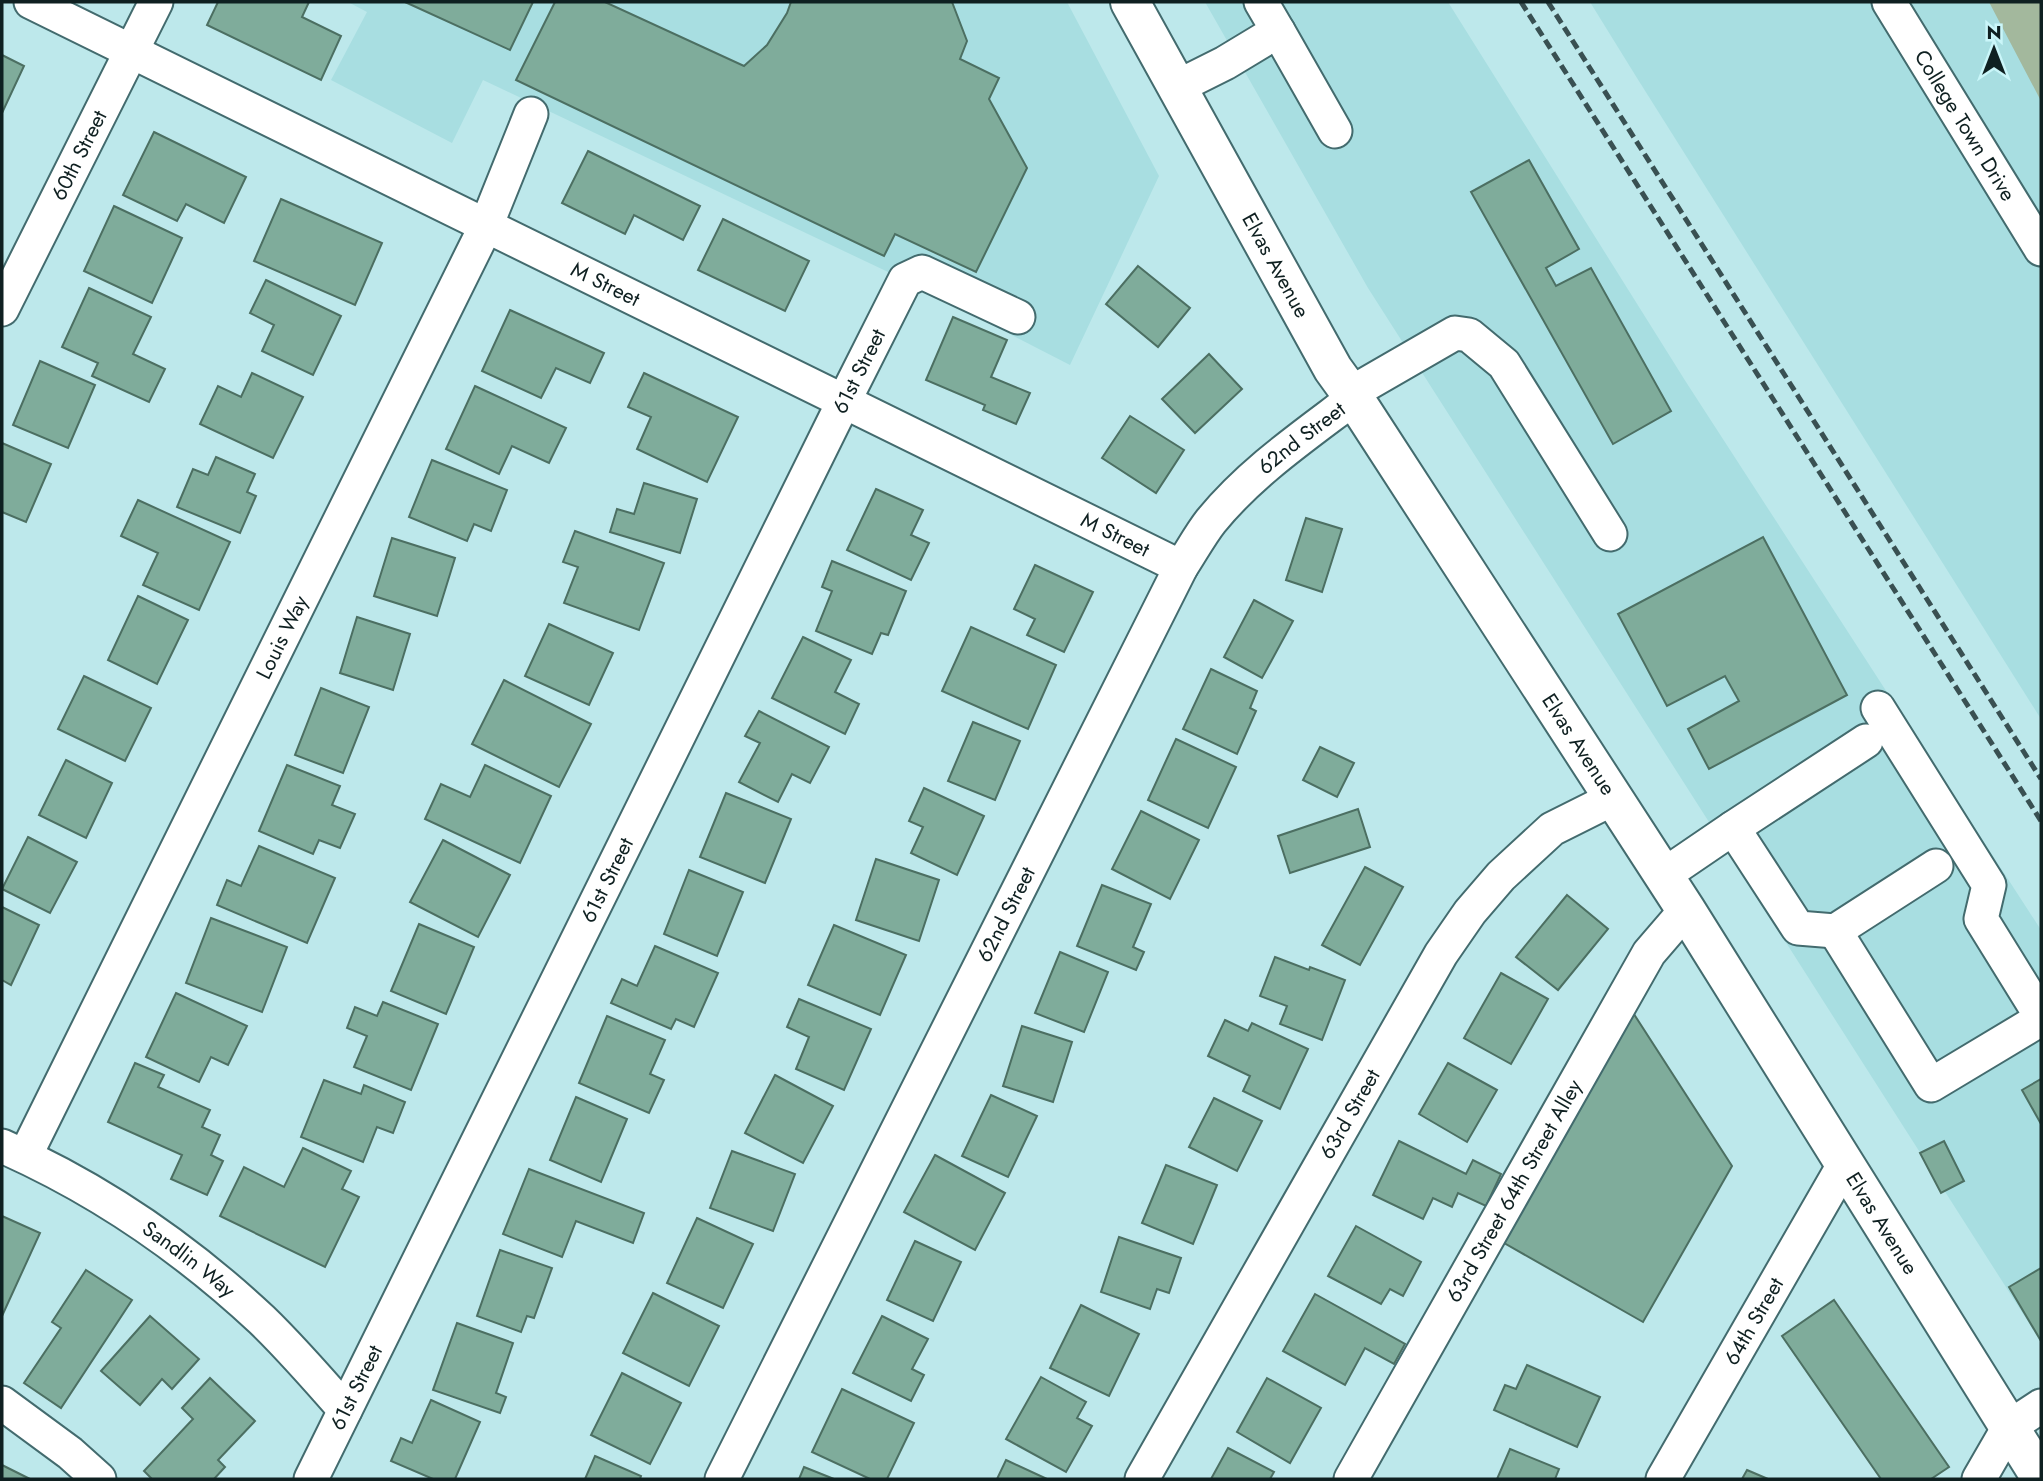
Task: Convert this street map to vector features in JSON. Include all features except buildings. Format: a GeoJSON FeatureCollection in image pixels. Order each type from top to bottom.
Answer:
{"type":"FeatureCollection","features":[{"type":"Feature","properties":{"kind":"main road","name":"Elvas Avenue"},"geometry":{"type":"LineString","coordinates":[[1130,2],[1333,369],[1664,875],[2041,1478]]}},
{"type":"Feature","properties":{"kind":"street","name":"M Street"},"geometry":{"type":"LineString","coordinates":[[31,2],[1181,567]]}},
{"type":"Feature","properties":{"kind":"street","name":"60th Street"},"geometry":{"type":"LineString","coordinates":[[2,309],[156,2]]}},
{"type":"Feature","properties":{"kind":"street"},"geometry":{"type":"LineString","coordinates":[[1261,2],[1335,131]]}},
{"type":"Feature","properties":{"kind":"street","name":"College Town Drive"},"geometry":{"type":"LineString","coordinates":[[1889,2],[2041,249]]}},
{"type":"Feature","properties":{"kind":"street"},"geometry":{"type":"LineString","coordinates":[[1177,87],[1225,63],[1278,31]]}},
{"type":"Feature","properties":{"kind":"street","name":"Louis Way"},"geometry":{"type":"LineString","coordinates":[[13,1151],[486,226],[531,114]]}},
{"type":"Feature","properties":{"kind":"street","name":"61st Street"},"geometry":{"type":"LineString","coordinates":[[311,1479],[905,280],[922,272],[1018,317]]}},
{"type":"Feature","properties":{"kind":"street","name":"62nd Street"},"geometry":{"type":"LineString","coordinates":[[722,1479],[1181,567],[1210,523],[1248,481],[1352,396],[1455,333],[1469,335],[1504,364],[1610,534]]}},
{"type":"Feature","properties":{"kind":"street"},"geometry":{"type":"LineString","coordinates":[[1835,930],[1931,1085],[2041,1018],[1981,919],[1989,885],[1878,708]]}},
{"type":"Feature","properties":{"kind":"street"},"geometry":{"type":"LineString","coordinates":[[1664,875],[1866,741]]}},
{"type":"Feature","properties":{"kind":"street","name":"63rd Street"},"geometry":{"type":"LineString","coordinates":[[1142,1479],[1441,954],[1470,912],[1501,876],[1552,829],[1614,798]]}},
{"type":"Feature","properties":{"kind":"street"},"geometry":{"type":"LineString","coordinates":[[1733,828],[1798,928],[1835,930],[1936,866]]}},
{"type":"Feature","properties":{"kind":"street","name":"63rd Street 64th Street Alley"},"geometry":{"type":"LineString","coordinates":[[1351,1479],[1648,953],[1686,910]]}},
{"type":"Feature","properties":{"kind":"street","name":"Sandlin Way"},"geometry":{"type":"LineString","coordinates":[[13,1151],[105,1201],[160,1237],[212,1277],[262,1321],[345,1410]]}},
{"type":"Feature","properties":{"kind":"street","name":"64th Street"},"geometry":{"type":"LineString","coordinates":[[1662,1479],[1845,1163]]}},
{"type":"Feature","properties":{"kind":"street"},"geometry":{"type":"LineString","coordinates":[[2,1404],[70,1453],[99,1479]]}},
{"type":"Feature","properties":{"kind":"street"},"geometry":{"type":"LineString","coordinates":[[1979,1479],[2009,1427],[2041,1406]]}},
{"type":"Feature","properties":{"kind":"shaded area"},"geometry":{"type":"Polygon","coordinates":[[[348,2],[1067,2],[1159,176],[1070,365],[905,280],[483,80],[452,143],[331,80],[367,12],[348,2]]]}},
{"type":"Feature","properties":{"kind":"shaded area"},"geometry":{"type":"Polygon","coordinates":[[[1205,2],[1448,2],[1686,382],[2041,930],[2041,1342],[1368,288],[1205,2]]]}},
{"type":"Feature","properties":{"kind":"shaded area"},"geometry":{"type":"Polygon","coordinates":[[[1590,2],[2041,2],[2041,719],[1637,78],[1590,2]]]}},
{"type":"Feature","properties":{"kind":"green space"},"geometry":{"type":"Polygon","coordinates":[[[1989,2],[2041,2],[2041,101],[1989,2]]]}},
{"type":"Feature","properties":{"kind":"railway"},"geometry":{"type":"LineString","coordinates":[[1521,2],[2041,821]]}},
{"type":"Feature","properties":{"kind":"railway"},"geometry":{"type":"LineString","coordinates":[[1548,2],[2041,779]]}}]}
